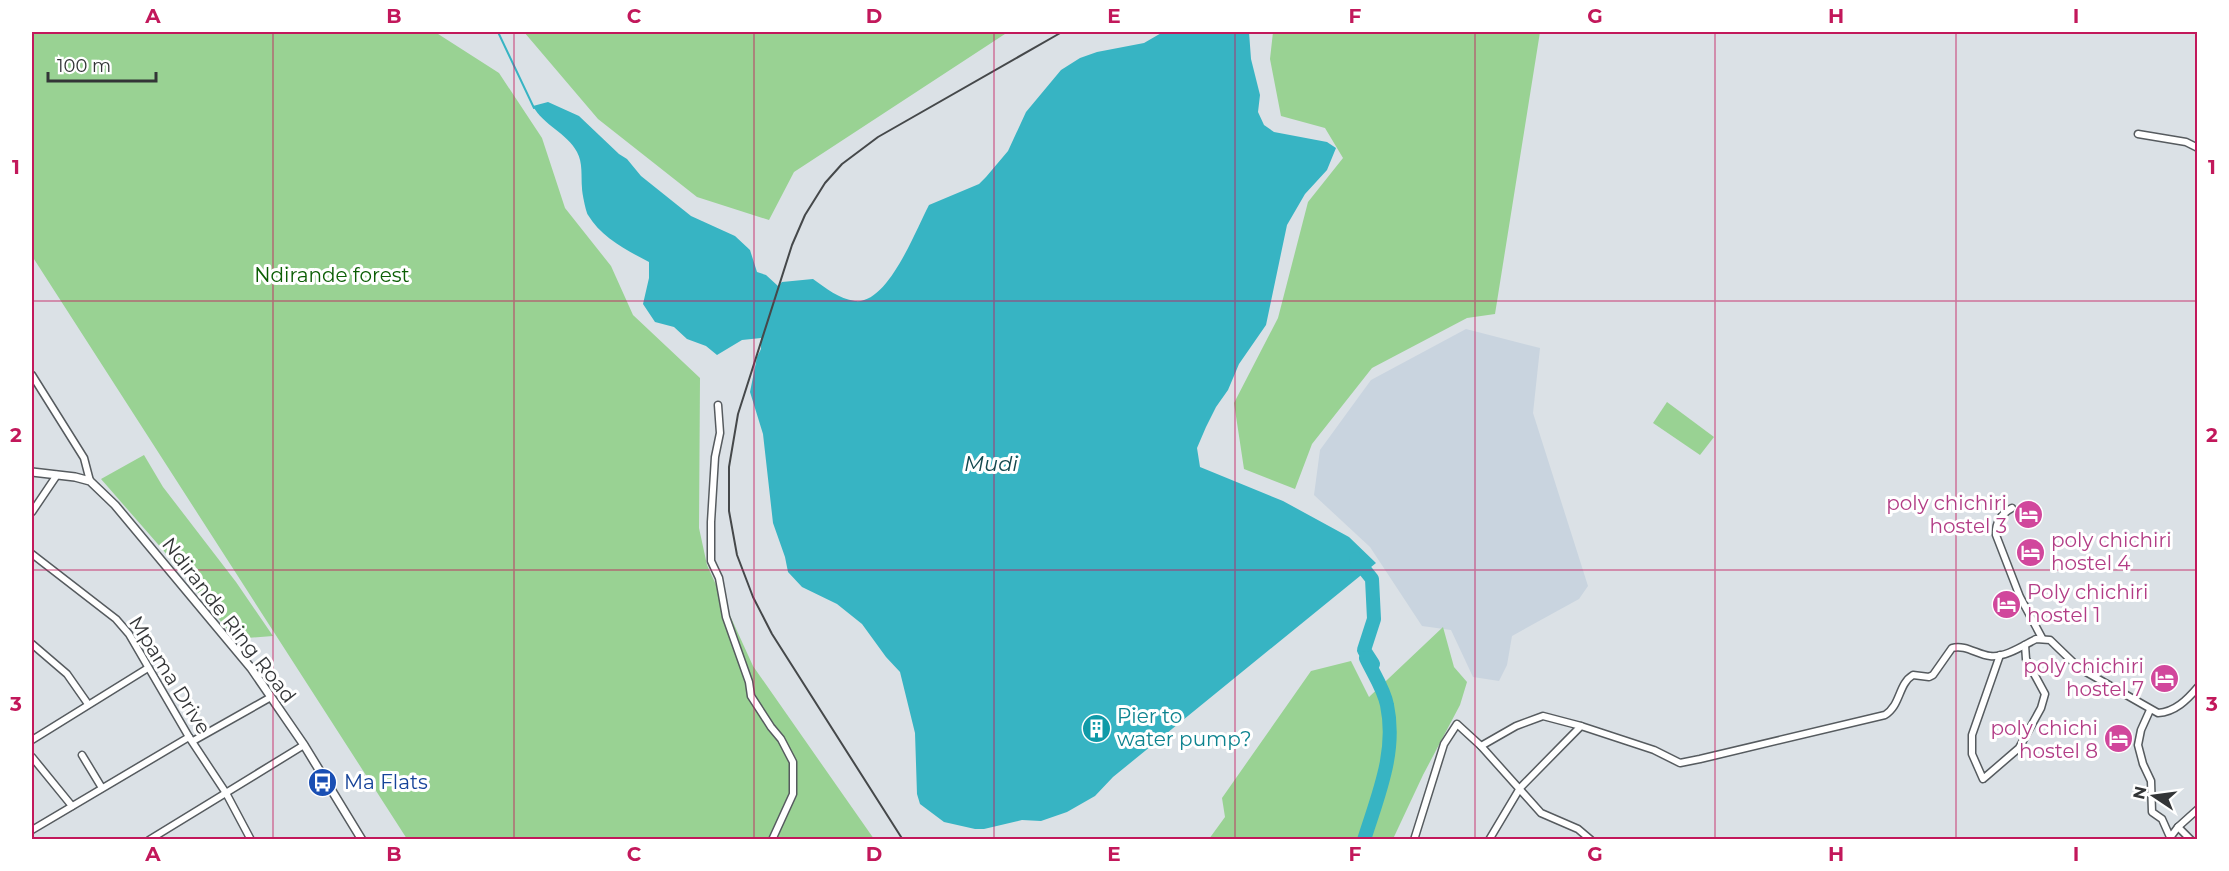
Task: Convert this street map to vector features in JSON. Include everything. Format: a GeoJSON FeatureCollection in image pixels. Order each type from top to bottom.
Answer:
{"type":"FeatureCollection","features":[{"type":"Feature","properties":{"kind":"street"},"geometry":{"type":"LineString","coordinates":[[2138,134],[2186,142],[2198,148]]}},
{"type":"Feature","properties":{"kind":"street"},"geometry":{"type":"LineString","coordinates":[[32,375],[84,458],[90,481],[57,474],[32,472]]}},
{"type":"Feature","properties":{"kind":"street"},"geometry":{"type":"LineString","coordinates":[[718,405],[720,433],[715,457],[711,561],[719,578],[726,617],[752,696],[771,728],[781,739],[793,762],[793,794],[772,840]]}},
{"type":"Feature","properties":{"kind":"street"},"geometry":{"type":"LineString","coordinates":[[32,513],[57,474]]}},
{"type":"Feature","properties":{"kind":"street","name":"Ndirande Ring Road"},"geometry":{"type":"LineString","coordinates":[[90,481],[115,505],[251,668],[304,745],[362,840]]}},
{"type":"Feature","properties":{"kind":"street"},"geometry":{"type":"LineString","coordinates":[[2012,508],[2000,517],[1996,535],[2020,597],[2042,638]]}},
{"type":"Feature","properties":{"kind":"street","name":"Mpama Drive"},"geometry":{"type":"LineString","coordinates":[[32,554],[123,626],[226,793],[251,840]]}},
{"type":"Feature","properties":{"kind":"street"},"geometry":{"type":"LineString","coordinates":[[1481,746],[1516,726],[1543,716],[1654,750],[1680,763],[1885,716],[1894,708],[1906,680],[1913,675],[1929,677],[1934,675],[1952,648],[1965,648],[1991,656],[2000,655],[2042,638],[2054,642],[2079,669],[2158,713],[2173,709],[2187,700],[2198,687]]}},
{"type":"Feature","properties":{"kind":"street"},"geometry":{"type":"LineString","coordinates":[[32,644],[67,674],[88,704]]}},
{"type":"Feature","properties":{"kind":"street"},"geometry":{"type":"LineString","coordinates":[[2000,655],[1972,735],[1972,754],[1983,779],[1989,777],[2019,748],[2043,701],[2045,694],[2026,659],[2025,645]]}},
{"type":"Feature","properties":{"kind":"street"},"geometry":{"type":"LineString","coordinates":[[32,740],[148,668]]}},
{"type":"Feature","properties":{"kind":"street"},"geometry":{"type":"LineString","coordinates":[[32,830],[102,788],[271,697]]}},
{"type":"Feature","properties":{"kind":"street"},"geometry":{"type":"LineString","coordinates":[[2150,710],[2141,730],[2138,745],[2151,782],[2152,812],[2162,819],[2169,838]]}},
{"type":"Feature","properties":{"kind":"street"},"geometry":{"type":"LineString","coordinates":[[1414,840],[1444,744],[1457,724],[1481,746],[1541,813],[1578,829],[1591,840]]}},
{"type":"Feature","properties":{"kind":"street"},"geometry":{"type":"LineString","coordinates":[[1489,840],[1520,788],[1581,726]]}},
{"type":"Feature","properties":{"kind":"street"},"geometry":{"type":"LineString","coordinates":[[149,840],[304,745]]}},
{"type":"Feature","properties":{"kind":"street"},"geometry":{"type":"LineString","coordinates":[[82,755],[102,788]]}},
{"type":"Feature","properties":{"kind":"street"},"geometry":{"type":"LineString","coordinates":[[32,757],[72,806]]}},
{"type":"Feature","properties":{"kind":"street"},"geometry":{"type":"LineString","coordinates":[[2169,838],[2198,809]]}},
{"type":"Feature","properties":{"kind":"street"},"geometry":{"type":"LineString","coordinates":[[2178,827],[2191,840]]}},
{"type":"Feature","properties":{"kind":"shaded area"},"geometry":{"type":"Polygon","coordinates":[[[1466,329],[1540,348],[1533,413],[1588,586],[1579,599],[1512,636],[1507,665],[1499,681],[1473,677],[1451,630],[1422,626],[1370,547],[1314,495],[1320,450],[1371,380],[1466,329]]]}},
{"type":"Feature","properties":{"kind":"green space","name":"Ndirande forest"},"geometry":{"type":"Polygon","coordinates":[[[32,32],[435,32],[499,73],[542,138],[565,208],[611,266],[633,315],[700,378],[699,528],[707,565],[753,666],[874,839],[407,839],[32,256],[32,32]]]}},
{"type":"Feature","properties":{"kind":"green space"},"geometry":{"type":"Polygon","coordinates":[[[524,32],[1008,32],[794,172],[769,220],[697,197],[598,119],[524,32]]]}},
{"type":"Feature","properties":{"kind":"green space"},"geometry":{"type":"Polygon","coordinates":[[[1273,32],[1540,32],[1495,314],[1467,318],[1372,368],[1312,444],[1295,489],[1244,469],[1234,403],[1278,318],[1308,202],[1343,158],[1325,128],[1281,116],[1270,59],[1273,32]]]}},
{"type":"Feature","properties":{"kind":"green space"},"geometry":{"type":"Polygon","coordinates":[[[1667,402],[1714,437],[1700,455],[1653,423],[1667,402]]]}},
{"type":"Feature","properties":{"kind":"green space"},"geometry":{"type":"Polygon","coordinates":[[[144,455],[163,487],[236,582],[273,636],[235,639],[170,558],[101,479],[144,455]]]}},
{"type":"Feature","properties":{"kind":"green space"},"geometry":{"type":"Polygon","coordinates":[[[1443,627],[1454,667],[1467,682],[1460,705],[1393,839],[1209,839],[1225,817],[1222,798],[1311,671],[1351,661],[1369,697],[1443,627]]]}},
{"type":"Feature","properties":{"kind":"water","name":"Mudi"},"geometry":{"type":"Polygon","coordinates":[[[1163,32],[1249,32],[1251,59],[1260,95],[1258,112],[1264,125],[1274,132],[1327,142],[1336,148],[1327,170],[1305,194],[1287,225],[1266,325],[1239,364],[1228,390],[1206,427],[1197,448],[1200,467],[1283,501],[1349,537],[1376,563],[1113,777],[1095,796],[1067,812],[1041,821],[1022,820],[984,829],[944,822],[920,804],[917,794],[915,733],[900,672],[862,624],[837,604],[802,587],[788,572],[773,523],[763,434],[750,392],[757,357],[761,349],[761,338],[742,340],[717,355],[706,346],[687,339],[674,327],[655,322],[643,304],[649,278],[649,262],[615,242],[593,223],[585,206],[581,165],[577,152],[567,139],[537,113],[533,106],[548,102],[579,116],[627,159],[641,176],[691,216],[735,236],[750,250],[757,272],[766,275],[778,286],[782,282],[813,279],[838,296],[855,301],[867,299],[879,291],[889,279],[900,264],[929,205],[979,184],[986,177],[1008,151],[1026,112],[1061,70],[1080,58],[1097,52],[1144,43],[1163,32]]]}},
{"type":"Feature","properties":{"kind":"waterway"},"geometry":{"type":"LineString","coordinates":[[498,32],[534,108]]}},
{"type":"Feature","properties":{"kind":"waterway"},"geometry":{"type":"LineString","coordinates":[[1356,559],[1372,579],[1374,619],[1364,650],[1373,664]]}},
{"type":"Feature","properties":{"kind":"waterway"},"geometry":{"type":"LineString","coordinates":[[1364,840],[1385,773],[1390,740],[1386,699],[1366,658]]}},
{"type":"Feature","properties":{"kind":"railway"},"geometry":{"type":"LineString","coordinates":[[903,840],[772,634],[753,597],[737,555],[729,511],[729,467],[738,414],[792,245],[805,215],[825,183],[842,164],[878,137],[1062,32]]}},
{"type":"Feature","properties":{"kind":"place","name":"poly chichiri hostel 3"},"geometry":{"type":"Point","coordinates":[2028,515]}},
{"type":"Feature","properties":{"kind":"place","name":"poly chichiri hostel 4"},"geometry":{"type":"Point","coordinates":[2030,552]}},
{"type":"Feature","properties":{"kind":"place","name":"Poly chichiri hostel 1"},"geometry":{"type":"Point","coordinates":[2006,604]}},
{"type":"Feature","properties":{"kind":"place","name":"poly chichiri hostel 7"},"geometry":{"type":"Point","coordinates":[2165,678]}},
{"type":"Feature","properties":{"kind":"place","name":"Pier to water pump?"},"geometry":{"type":"Point","coordinates":[1096,728]}},
{"type":"Feature","properties":{"kind":"place","name":"poly chichi hostel 8"},"geometry":{"type":"Point","coordinates":[2119,739]}},
{"type":"Feature","properties":{"kind":"place","name":"Ma Flats"},"geometry":{"type":"Point","coordinates":[323,782]}}]}
